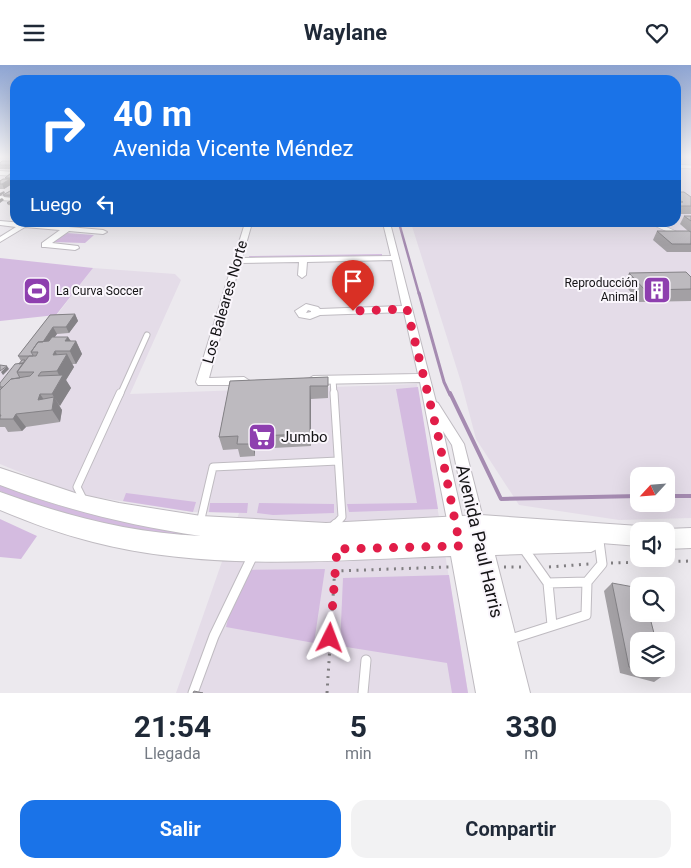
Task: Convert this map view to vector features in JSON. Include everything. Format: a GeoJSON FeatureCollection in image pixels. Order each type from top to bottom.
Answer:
{"type":"FeatureCollection","features":[{"type":"Feature","properties":{"kind":"main road"},"geometry":{"type":"LineString","coordinates":[[0,476],[52,496],[122,514],[199,526],[332,542],[471,546],[630,539]]}},
{"type":"Feature","properties":{"kind":"main road"},"geometry":{"type":"LineString","coordinates":[[0,501],[67,524],[128,538],[176,545],[255,551],[332,542]]}},
{"type":"Feature","properties":{"kind":"main road"},"geometry":{"type":"LineString","coordinates":[[471,546],[630,538]]}},
{"type":"Feature","properties":{"kind":"main road","name":"Avenida Paul Harris"},"geometry":{"type":"LineString","coordinates":[[471,546],[504,641],[516,693]]}},
{"type":"Feature","properties":{"kind":"main road","name":"Avenida Paul Harris"},"geometry":{"type":"LineString","coordinates":[[471,546],[490,693]]}},
{"type":"Feature","properties":{"kind":"street"},"geometry":{"type":"LineString","coordinates":[[0,239],[21,227]]}},
{"type":"Feature","properties":{"kind":"street"},"geometry":{"type":"LineString","coordinates":[[46,227],[101,229]]}},
{"type":"Feature","properties":{"kind":"street"},"geometry":{"type":"LineString","coordinates":[[76,229],[80,227]]}},
{"type":"Feature","properties":{"kind":"street","name":"Los Baleares Norte"},"geometry":{"type":"LineString","coordinates":[[247,227],[202,382],[258,381]]}},
{"type":"Feature","properties":{"kind":"street","name":"Avenida Paul Harris"},"geometry":{"type":"LineString","coordinates":[[388,227],[428,396],[471,546]]}},
{"type":"Feature","properties":{"kind":"street"},"geometry":{"type":"LineString","coordinates":[[67,229],[45,245],[75,248]]}},
{"type":"Feature","properties":{"kind":"street"},"geometry":{"type":"LineString","coordinates":[[238,258],[394,255]]}},
{"type":"Feature","properties":{"kind":"street"},"geometry":{"type":"LineString","coordinates":[[238,258],[303,260],[394,255]]}},
{"type":"Feature","properties":{"kind":"street"},"geometry":{"type":"LineString","coordinates":[[302,275],[303,260]]}},
{"type":"Feature","properties":{"kind":"street"},"geometry":{"type":"LineString","coordinates":[[317,312],[407,309]]}},
{"type":"Feature","properties":{"kind":"street"},"geometry":{"type":"LineString","coordinates":[[305,380],[424,377]]}},
{"type":"Feature","properties":{"kind":"street","name":"Avenida Paul Harris"},"geometry":{"type":"LineString","coordinates":[[428,396],[458,444],[471,546]]}},
{"type":"Feature","properties":{"kind":"lane"},"geometry":{"type":"LineString","coordinates":[[662,227],[683,236]]}},
{"type":"Feature","properties":{"kind":"lane"},"geometry":{"type":"LineString","coordinates":[[86,505],[77,487],[147,335]]}},
{"type":"Feature","properties":{"kind":"lane"},"geometry":{"type":"LineString","coordinates":[[332,542],[342,517],[333,379]]}},
{"type":"Feature","properties":{"kind":"lane"},"geometry":{"type":"LineString","coordinates":[[199,526],[213,467],[338,461]]}},
{"type":"Feature","properties":{"kind":"lane"},"geometry":{"type":"LineString","coordinates":[[504,641],[586,615],[587,582],[602,564],[599,541]]}},
{"type":"Feature","properties":{"kind":"lane"},"geometry":{"type":"LineString","coordinates":[[519,544],[538,567],[548,583],[552,625]]}},
{"type":"Feature","properties":{"kind":"lane"},"geometry":{"type":"LineString","coordinates":[[193,693],[214,636],[255,551]]}},
{"type":"Feature","properties":{"kind":"lane"},"geometry":{"type":"LineString","coordinates":[[548,583],[587,582]]}},
{"type":"Feature","properties":{"kind":"lane"},"geometry":{"type":"LineString","coordinates":[[363,693],[366,660]]}},
{"type":"Feature","properties":{"kind":"path"},"geometry":{"type":"LineString","coordinates":[[327,693],[334,571],[332,542]]}},
{"type":"Feature","properties":{"kind":"path"},"geometry":{"type":"LineString","coordinates":[[334,571],[471,546],[538,567],[691,561]]}},
{"type":"Feature","properties":{"kind":"shaded area"},"geometry":{"type":"Polygon","coordinates":[[[681,185],[691,185],[691,518],[619,520],[519,505],[476,439],[461,382],[412,227],[681,227],[681,185]]]}},
{"type":"Feature","properties":{"kind":"shaded area"},"geometry":{"type":"Polygon","coordinates":[[[67,233],[94,235],[85,243],[53,242],[67,233]]]}},
{"type":"Feature","properties":{"kind":"shaded area"},"geometry":{"type":"Polygon","coordinates":[[[382,254],[382,256],[249,258],[249,256],[382,254]]]}},
{"type":"Feature","properties":{"kind":"shaded area","name":"La Curva Soccer"},"geometry":{"type":"Polygon","coordinates":[[[0,258],[93,268],[56,315],[0,321],[0,258]]]}},
{"type":"Feature","properties":{"kind":"shaded area"},"geometry":{"type":"Polygon","coordinates":[[[93,268],[175,274],[181,280],[130,394],[417,384],[468,693],[176,693],[239,513],[193,512],[88,496],[66,491],[0,464],[0,367],[16,368],[93,268]]]}},
{"type":"Feature","properties":{"kind":"shaded area"},"geometry":{"type":"Polygon","coordinates":[[[418,387],[438,509],[349,512],[347,504],[417,503],[396,389],[418,387]]]}},
{"type":"Feature","properties":{"kind":"shaded area"},"geometry":{"type":"Polygon","coordinates":[[[0,485],[34,498],[104,517],[175,530],[284,543],[170,536],[115,527],[37,506],[0,491],[0,485]]]}},
{"type":"Feature","properties":{"kind":"shaded area"},"geometry":{"type":"Polygon","coordinates":[[[126,493],[196,502],[193,512],[123,501],[126,493]]]}},
{"type":"Feature","properties":{"kind":"shaded area"},"geometry":{"type":"Polygon","coordinates":[[[210,503],[248,503],[247,513],[209,512],[210,503]]]}},
{"type":"Feature","properties":{"kind":"shaded area"},"geometry":{"type":"Polygon","coordinates":[[[259,503],[334,504],[334,513],[273,515],[257,513],[259,503]]]}},
{"type":"Feature","properties":{"kind":"shaded area"},"geometry":{"type":"Polygon","coordinates":[[[0,519],[37,536],[21,559],[0,557],[0,519]]]}},
{"type":"Feature","properties":{"kind":"shaded area"},"geometry":{"type":"Polygon","coordinates":[[[325,569],[314,643],[226,627],[240,570],[325,569]]]}},
{"type":"Feature","properties":{"kind":"shaded area"},"geometry":{"type":"Polygon","coordinates":[[[449,575],[468,693],[452,693],[447,663],[340,646],[343,578],[449,575]]]}},
{"type":"Feature","properties":{"kind":"building"},"geometry":{"type":"Polygon","coordinates":[[[681,192],[691,197],[691,206],[681,206],[681,202],[683,202],[681,201],[681,192]]]}},
{"type":"Feature","properties":{"kind":"building"},"geometry":{"type":"Polygon","coordinates":[[[684,216],[691,216],[691,221],[684,216]]]}},
{"type":"Feature","properties":{"kind":"building"},"geometry":{"type":"Polygon","coordinates":[[[657,231],[689,231],[691,232],[691,244],[672,244],[657,231]]]}},
{"type":"Feature","properties":{"kind":"building"},"geometry":{"type":"Polygon","coordinates":[[[686,272],[691,277],[691,289],[645,290],[629,273],[686,272]]]}},
{"type":"Feature","properties":{"kind":"building"},"geometry":{"type":"Polygon","coordinates":[[[75,314],[66,327],[53,327],[43,342],[38,342],[31,352],[33,356],[18,356],[50,315],[75,314]]]}},
{"type":"Feature","properties":{"kind":"building"},"geometry":{"type":"Polygon","coordinates":[[[52,337],[68,337],[65,341],[76,341],[70,351],[55,351],[53,355],[67,354],[57,371],[41,372],[38,376],[63,375],[52,394],[40,394],[38,400],[54,397],[52,410],[16,414],[13,419],[0,419],[0,390],[11,379],[30,376],[34,372],[17,372],[29,356],[36,356],[38,352],[31,352],[38,342],[49,341],[52,337]]]}},
{"type":"Feature","properties":{"kind":"building"},"geometry":{"type":"Polygon","coordinates":[[[23,363],[17,372],[20,378],[11,379],[3,387],[0,387],[0,383],[15,364],[23,363]]]}},
{"type":"Feature","properties":{"kind":"building"},"geometry":{"type":"Polygon","coordinates":[[[0,365],[7,366],[0,371],[0,365]]]}},
{"type":"Feature","properties":{"kind":"building"},"geometry":{"type":"Polygon","coordinates":[[[328,377],[328,386],[310,386],[310,434],[253,436],[252,444],[237,444],[238,436],[219,437],[230,381],[328,377]]]}},
{"type":"Feature","properties":{"kind":"building"},"geometry":{"type":"Polygon","coordinates":[[[612,583],[630,586],[630,622],[651,622],[654,632],[630,632],[629,667],[612,583]]]}},
{"type":"Feature","properties":{"kind":"waterway"},"geometry":{"type":"LineString","coordinates":[[400,227],[419,294]]}},
{"type":"Feature","properties":{"kind":"waterway"},"geometry":{"type":"LineString","coordinates":[[419,293],[444,382],[450,395]]}},
{"type":"Feature","properties":{"kind":"waterway"},"geometry":{"type":"LineString","coordinates":[[450,393],[501,499],[630,496]]}},
{"type":"Feature","properties":{"kind":"waterway"},"geometry":{"type":"LineString","coordinates":[[675,496],[691,496]]}},
{"type":"Feature","properties":{"kind":"place","name":"Reproducción Animal"},"geometry":{"type":"Point","coordinates":[657,290]}},
{"type":"Feature","properties":{"kind":"place","name":"La Curva Soccer"},"geometry":{"type":"Point","coordinates":[37,291]}},
{"type":"Feature","properties":{"kind":"place","name":"Jumbo"},"geometry":{"type":"Point","coordinates":[262,437]}},
{"type":"Feature","properties":{"kind":"route"},"geometry":{"type":"LineString","coordinates":[[330,638],[337,549],[460,546],[438,435],[407,309],[353,311]]}}]}
